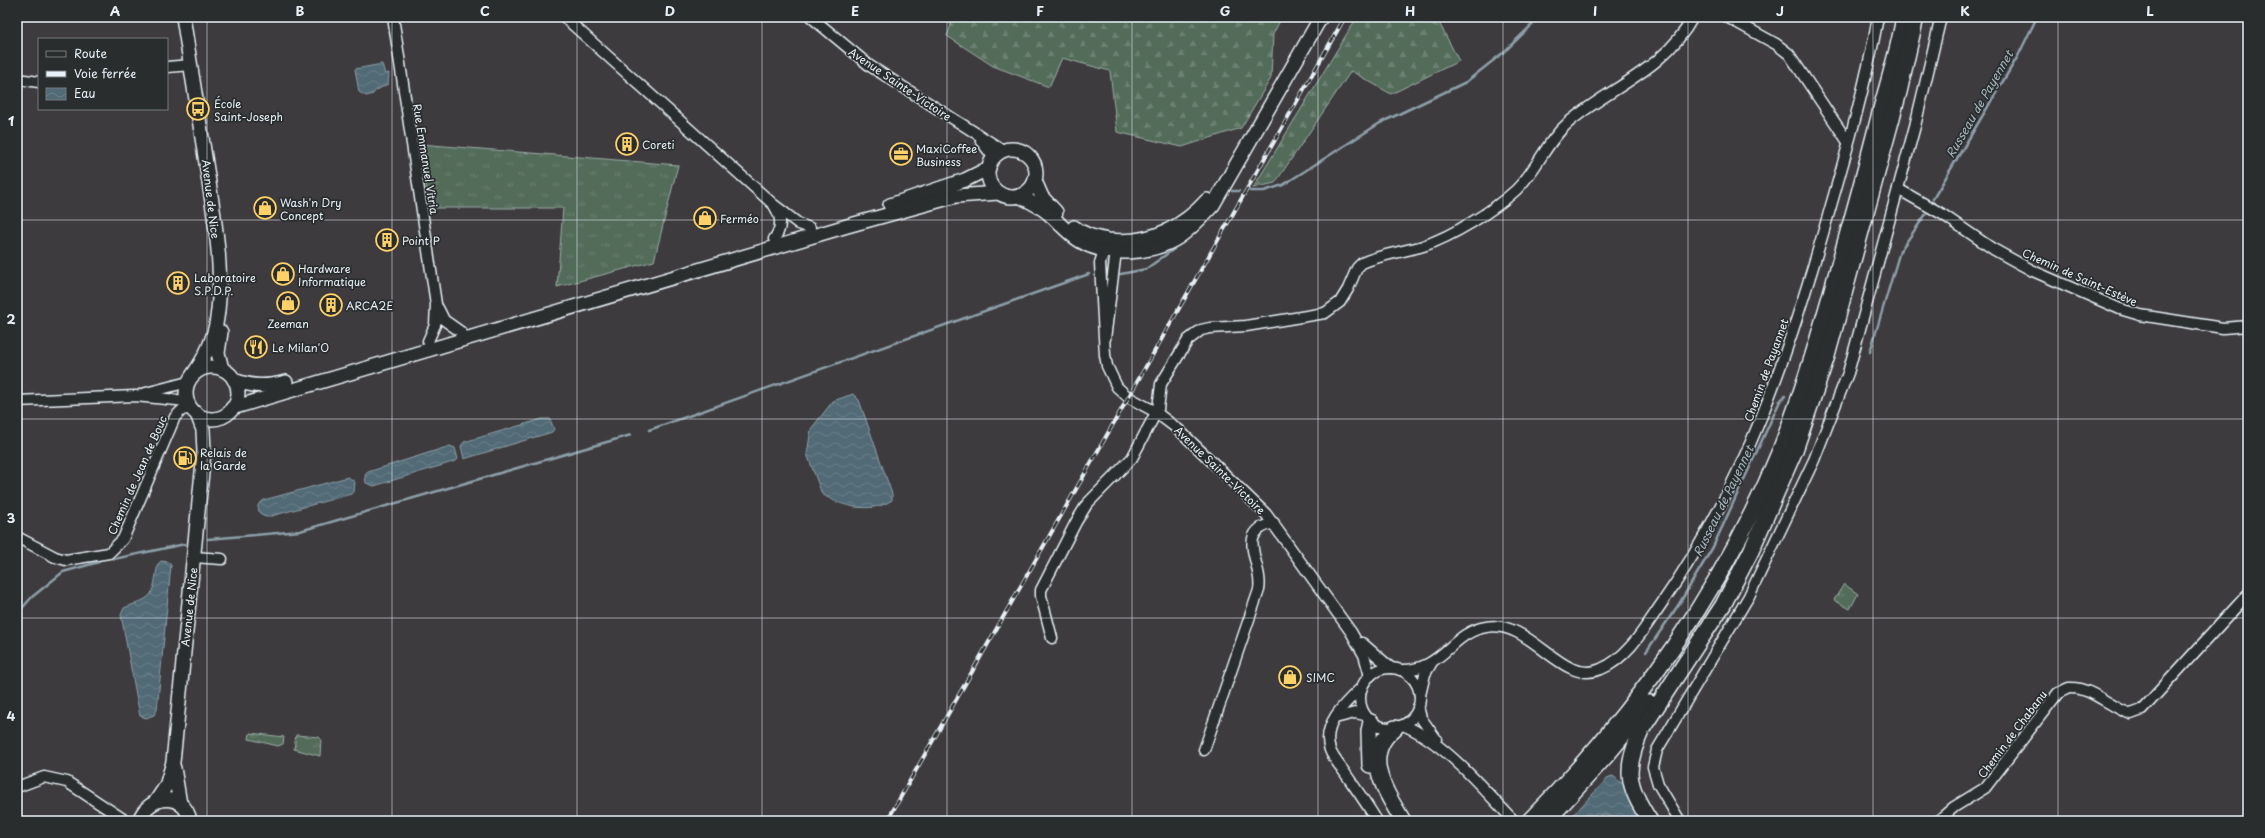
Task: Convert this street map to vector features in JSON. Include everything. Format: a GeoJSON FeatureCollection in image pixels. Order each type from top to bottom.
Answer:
{"type":"FeatureCollection","features":[{"type":"Feature","properties":{"kind":"highway"},"geometry":{"type":"LineString","coordinates":[[1529,821],[1633,703],[1675,644],[1710,588],[1750,515],[1780,449],[1807,376],[1856,208],[1904,17]]}},
{"type":"Feature","properties":{"kind":"highway"},"geometry":{"type":"LineString","coordinates":[[1650,821],[1639,804],[1631,782],[1629,768],[1632,752],[1642,729],[1723,605],[1751,552],[1784,476],[1827,356],[1899,92],[1916,17]]}},
{"type":"Feature","properties":{"kind":"highway"},"geometry":{"type":"LineString","coordinates":[[1547,821],[1607,755],[1654,698],[1716,602],[1784,476]]}},
{"type":"Feature","properties":{"kind":"highway"},"geometry":{"type":"LineString","coordinates":[[1512,818],[1600,734],[1675,644]]}},
{"type":"Feature","properties":{"kind":"highway"},"geometry":{"type":"LineString","coordinates":[[1368,718],[1373,780],[1378,795],[1393,821]]}},
{"type":"Feature","properties":{"kind":"highway"},"geometry":{"type":"LineString","coordinates":[[1399,726],[1386,735],[1381,743],[1378,751],[1378,767],[1383,786],[1403,821]]}},
{"type":"Feature","properties":{"kind":"main road","name":"Avenue de Nice"},"geometry":{"type":"LineString","coordinates":[[183,17],[215,220],[219,283],[217,318],[213,336],[202,362],[190,379]]}},
{"type":"Feature","properties":{"kind":"main road","name":"Avenue de Nice"},"geometry":{"type":"LineString","coordinates":[[189,17],[220,217],[224,293],[218,353],[222,369]]}},
{"type":"Feature","properties":{"kind":"main road"},"geometry":{"type":"LineString","coordinates":[[1257,128],[1312,17]]}},
{"type":"Feature","properties":{"kind":"main road"},"geometry":{"type":"LineString","coordinates":[[1019,196],[1046,212],[1079,240],[1111,247],[1126,241],[1156,236],[1184,221],[1201,206],[1236,164],[1321,17]]}},
{"type":"Feature","properties":{"kind":"main road"},"geometry":{"type":"LineString","coordinates":[[1035,181],[1026,193],[1019,196],[1005,196],[998,193],[956,196],[847,226],[232,408],[220,417],[212,419],[192,408],[186,392],[190,379],[201,370],[211,367],[222,369],[234,380],[251,386],[265,387],[461,332],[932,192],[965,180],[996,159],[1017,150],[1028,155],[1035,166],[1035,181],[1042,196],[1054,210],[1079,231],[1099,239],[1111,247]]}},
{"type":"Feature","properties":{"kind":"main road"},"geometry":{"type":"LineString","coordinates":[[996,159],[990,182],[998,193]]}},
{"type":"Feature","properties":{"kind":"main road"},"geometry":{"type":"LineString","coordinates":[[232,408],[237,395],[234,380]]}},
{"type":"Feature","properties":{"kind":"main road","name":"Avenue de Nice"},"geometry":{"type":"LineString","coordinates":[[140,818],[148,805],[156,801],[166,786],[173,762],[204,452],[203,430],[192,408]]}},
{"type":"Feature","properties":{"kind":"main road","name":"Avenue de Nice"},"geometry":{"type":"LineString","coordinates":[[204,452],[212,431],[220,417]]}},
{"type":"Feature","properties":{"kind":"main road","name":"Avenue de Nice"},"geometry":{"type":"LineString","coordinates":[[173,762],[176,788],[180,804],[187,812],[190,821]]}},
{"type":"Feature","properties":{"kind":"main road"},"geometry":{"type":"LineString","coordinates":[[156,801],[168,799],[180,804]]}},
{"type":"Feature","properties":{"kind":"street","name":"Rue Emmanuel Vitria"},"geometry":{"type":"LineString","coordinates":[[393,17],[436,304]]}},
{"type":"Feature","properties":{"kind":"street"},"geometry":{"type":"LineString","coordinates":[[564,17],[774,205],[799,224],[810,228]]}},
{"type":"Feature","properties":{"kind":"street","name":"Avenue Sainte-Victoire"},"geometry":{"type":"LineString","coordinates":[[810,17],[870,66],[973,132],[996,159]]}},
{"type":"Feature","properties":{"kind":"street"},"geometry":{"type":"LineString","coordinates":[[1052,638],[1041,596],[1041,590],[1080,516],[1096,494],[1130,461],[1156,413],[1161,384],[1188,340],[1196,333],[1210,328],[1246,326],[1325,313],[1340,302],[1348,289],[1357,268],[1362,263],[1434,242],[1472,221],[1517,189],[1534,169],[1554,138],[1568,123],[1616,90],[1662,55],[1682,37],[1693,17]]}},
{"type":"Feature","properties":{"kind":"street"},"geometry":{"type":"LineString","coordinates":[[1727,17],[1787,52],[1848,142]]}},
{"type":"Feature","properties":{"kind":"street","name":"Chemin de Payannet"},"geometry":{"type":"LineString","coordinates":[[1395,669],[1418,670],[1434,661],[1467,635],[1486,627],[1497,626],[1514,630],[1566,666],[1583,672],[1601,670],[1619,658],[1634,642],[1689,565],[1710,528],[1757,430],[1791,342],[1848,142],[1878,17]]}},
{"type":"Feature","properties":{"kind":"street"},"geometry":{"type":"LineString","coordinates":[[1680,821],[1658,784],[1654,767],[1657,750],[1749,596],[1814,460],[1848,373],[1916,126],[1941,17]]}},
{"type":"Feature","properties":{"kind":"street"},"geometry":{"type":"LineString","coordinates":[[168,67],[191,65]]}},
{"type":"Feature","properties":{"kind":"street"},"geometry":{"type":"LineString","coordinates":[[17,79],[38,82]]}},
{"type":"Feature","properties":{"kind":"street","name":"Chemin de Saint-Estève"},"geometry":{"type":"LineString","coordinates":[[1898,189],[1942,214],[1993,249],[2033,271],[2120,309],[2140,315],[2223,328],[2248,326]]}},
{"type":"Feature","properties":{"kind":"street"},"geometry":{"type":"LineString","coordinates":[[774,205],[781,222],[780,231],[774,239]]}},
{"type":"Feature","properties":{"kind":"street","name":"Avenue Sainte-Victoire"},"geometry":{"type":"LineString","coordinates":[[1105,339],[1111,247]]}},
{"type":"Feature","properties":{"kind":"street","name":"Avenue Sainte-Victoire"},"geometry":{"type":"LineString","coordinates":[[1111,247],[1100,263],[1107,366],[1117,387],[1128,397],[1156,413],[1200,448],[1253,499],[1274,523],[1351,632],[1364,654],[1370,676]]}},
{"type":"Feature","properties":{"kind":"street"},"geometry":{"type":"LineString","coordinates":[[436,304],[444,320],[461,332]]}},
{"type":"Feature","properties":{"kind":"street"},"geometry":{"type":"LineString","coordinates":[[428,341],[435,326],[436,304]]}},
{"type":"Feature","properties":{"kind":"street"},"geometry":{"type":"LineString","coordinates":[[135,396],[190,379]]}},
{"type":"Feature","properties":{"kind":"street"},"geometry":{"type":"LineString","coordinates":[[17,401],[135,396],[192,408]]}},
{"type":"Feature","properties":{"kind":"street","name":"Chemin de Jean de Bouc"},"geometry":{"type":"LineString","coordinates":[[17,537],[55,557],[66,560],[109,553],[117,547],[123,539],[175,418],[182,410],[192,408]]}},
{"type":"Feature","properties":{"kind":"street"},"geometry":{"type":"LineString","coordinates":[[1204,750],[1259,590],[1260,576],[1252,546],[1253,536],[1261,527],[1274,523]]}},
{"type":"Feature","properties":{"kind":"street"},"geometry":{"type":"LineString","coordinates":[[194,557],[222,559]]}},
{"type":"Feature","properties":{"kind":"street","name":"Chemin de Chabanu"},"geometry":{"type":"LineString","coordinates":[[1938,821],[1954,807],[1985,788],[2058,693],[2069,688],[2084,690],[2121,711],[2131,714],[2142,710],[2248,594]]}},
{"type":"Feature","properties":{"kind":"street","name":"Avenue Sainte-Victoire"},"geometry":{"type":"LineString","coordinates":[[1351,632],[1370,651],[1395,669]]}},
{"type":"Feature","properties":{"kind":"street","name":"Chemin de Payannet"},"geometry":{"type":"LineString","coordinates":[[1419,702],[1425,674],[1434,661]]}},
{"type":"Feature","properties":{"kind":"street"},"geometry":{"type":"LineString","coordinates":[[1377,821],[1329,749],[1328,733],[1344,704],[1361,688],[1370,676],[1380,671],[1395,669],[1409,675],[1416,683],[1421,718],[1429,731],[1451,758]]}},
{"type":"Feature","properties":{"kind":"street"},"geometry":{"type":"LineString","coordinates":[[1361,688],[1360,703],[1368,718]]}},
{"type":"Feature","properties":{"kind":"street"},"geometry":{"type":"LineString","coordinates":[[1399,726],[1409,721],[1419,702]]}},
{"type":"Feature","properties":{"kind":"street"},"geometry":{"type":"LineString","coordinates":[[1335,718],[1355,713],[1368,718],[1378,726],[1399,726],[1424,736],[1451,758],[1512,818]]}},
{"type":"Feature","properties":{"kind":"street"},"geometry":{"type":"LineString","coordinates":[[17,787],[44,777],[67,782],[126,821]]}},
{"type":"Feature","properties":{"kind":"street"},"geometry":{"type":"LineString","coordinates":[[115,813],[140,818]]}},
{"type":"Feature","properties":{"kind":"green space"},"geometry":{"type":"Polygon","coordinates":[[[945,17],[1282,17],[1273,34],[1271,78],[1241,128],[1182,147],[1117,132],[1110,71],[1062,58],[1049,87],[993,66],[947,36],[951,25],[945,17]]]}},
{"type":"Feature","properties":{"kind":"green space"},"geometry":{"type":"Polygon","coordinates":[[[1357,17],[1436,17],[1459,61],[1391,94],[1351,71],[1275,183],[1253,188],[1357,17]]]}},
{"type":"Feature","properties":{"kind":"green space"},"geometry":{"type":"Polygon","coordinates":[[[420,144],[678,165],[654,261],[557,287],[563,208],[430,208],[420,144]]]}},
{"type":"Feature","properties":{"kind":"green space"},"geometry":{"type":"Polygon","coordinates":[[[1844,584],[1858,594],[1850,609],[1834,600],[1844,584]]]}},
{"type":"Feature","properties":{"kind":"green space"},"geometry":{"type":"Polygon","coordinates":[[[250,733],[284,737],[283,744],[278,746],[249,739],[250,733]]]}},
{"type":"Feature","properties":{"kind":"green space"},"geometry":{"type":"Polygon","coordinates":[[[296,735],[319,737],[321,739],[320,756],[294,749],[296,735]]]}},
{"type":"Feature","properties":{"kind":"water"},"geometry":{"type":"Polygon","coordinates":[[[382,64],[385,74],[389,73],[388,84],[375,91],[373,94],[366,96],[359,92],[355,69],[382,64]]]}},
{"type":"Feature","properties":{"kind":"water"},"geometry":{"type":"Polygon","coordinates":[[[853,394],[859,400],[892,494],[892,500],[875,507],[866,508],[847,505],[830,499],[822,494],[807,454],[811,429],[833,401],[853,394]]]}},
{"type":"Feature","properties":{"kind":"water"},"geometry":{"type":"Polygon","coordinates":[[[542,419],[550,419],[554,429],[552,432],[464,459],[461,446],[464,442],[542,419]]]}},
{"type":"Feature","properties":{"kind":"water"},"geometry":{"type":"Polygon","coordinates":[[[450,446],[455,448],[458,459],[456,461],[374,486],[366,483],[365,475],[368,472],[450,446]]]}},
{"type":"Feature","properties":{"kind":"water"},"geometry":{"type":"Polygon","coordinates":[[[348,477],[355,482],[354,492],[351,494],[268,517],[263,516],[259,512],[258,505],[264,500],[348,477]]]}},
{"type":"Feature","properties":{"kind":"water"},"geometry":{"type":"Polygon","coordinates":[[[161,561],[168,562],[171,565],[157,710],[154,715],[146,718],[140,716],[121,615],[124,608],[151,594],[158,564],[161,561]]]}},
{"type":"Feature","properties":{"kind":"water"},"geometry":{"type":"Polygon","coordinates":[[[1613,776],[1623,784],[1640,821],[1598,814],[1575,817],[1573,815],[1609,777],[1613,776]]]}},
{"type":"Feature","properties":{"kind":"waterway"},"geometry":{"type":"LineString","coordinates":[[1250,191],[1264,191],[1283,185],[1380,123],[1466,82],[1504,52],[1540,17]]}},
{"type":"Feature","properties":{"kind":"waterway","name":"Russeau de Payennet"},"geometry":{"type":"LineString","coordinates":[[1933,199],[2018,56],[2037,17]]}},
{"type":"Feature","properties":{"kind":"waterway"},"geometry":{"type":"LineString","coordinates":[[1232,191],[1239,191]]}},
{"type":"Feature","properties":{"kind":"waterway","name":"Russeau de Payennet"},"geometry":{"type":"LineString","coordinates":[[1870,352],[1900,251],[1926,214]]}},
{"type":"Feature","properties":{"kind":"waterway"},"geometry":{"type":"LineString","coordinates":[[1121,274],[1146,269],[1174,249]]}},
{"type":"Feature","properties":{"kind":"waterway"},"geometry":{"type":"LineString","coordinates":[[649,430],[1089,274]]}},
{"type":"Feature","properties":{"kind":"waterway","name":"Russeau de Payennet"},"geometry":{"type":"LineString","coordinates":[[1646,652],[1679,604],[1713,547],[1780,401],[1785,396]]}},
{"type":"Feature","properties":{"kind":"waterway"},"geometry":{"type":"LineString","coordinates":[[208,539],[300,531],[631,435]]}},
{"type":"Feature","properties":{"kind":"waterway"},"geometry":{"type":"LineString","coordinates":[[114,559],[185,544]]}},
{"type":"Feature","properties":{"kind":"waterway"},"geometry":{"type":"LineString","coordinates":[[17,614],[32,597],[63,572],[99,562]]}},
{"type":"Feature","properties":{"kind":"railway"},"geometry":{"type":"LineString","coordinates":[[887,821],[1345,17]]}},
{"type":"Feature","properties":{"kind":"place","name":"École Saint-Joseph"},"geometry":{"type":"Point","coordinates":[198,109]}},
{"type":"Feature","properties":{"kind":"place","name":"Coreti"},"geometry":{"type":"Point","coordinates":[627,144]}},
{"type":"Feature","properties":{"kind":"place","name":"MaxiCoffee Business"},"geometry":{"type":"Point","coordinates":[901,154]}},
{"type":"Feature","properties":{"kind":"place","name":"Wash'n Dry Concept"},"geometry":{"type":"Point","coordinates":[265,208]}},
{"type":"Feature","properties":{"kind":"place","name":"Ferméo"},"geometry":{"type":"Point","coordinates":[705,218]}},
{"type":"Feature","properties":{"kind":"place","name":"Point P"},"geometry":{"type":"Point","coordinates":[387,240]}},
{"type":"Feature","properties":{"kind":"place","name":"Hardware Informatique"},"geometry":{"type":"Point","coordinates":[283,274]}},
{"type":"Feature","properties":{"kind":"place","name":"Laboratoire S.P.D.P."},"geometry":{"type":"Point","coordinates":[178,283]}},
{"type":"Feature","properties":{"kind":"place","name":"Zeeman"},"geometry":{"type":"Point","coordinates":[288,303]}},
{"type":"Feature","properties":{"kind":"place","name":"ARCA2E"},"geometry":{"type":"Point","coordinates":[331,305]}},
{"type":"Feature","properties":{"kind":"place","name":"Le Milan'O"},"geometry":{"type":"Point","coordinates":[256,347]}},
{"type":"Feature","properties":{"kind":"place","name":"Relais de la Garde"},"geometry":{"type":"Point","coordinates":[185,458]}},
{"type":"Feature","properties":{"kind":"place","name":"SIMC"},"geometry":{"type":"Point","coordinates":[1290,677]}}]}
